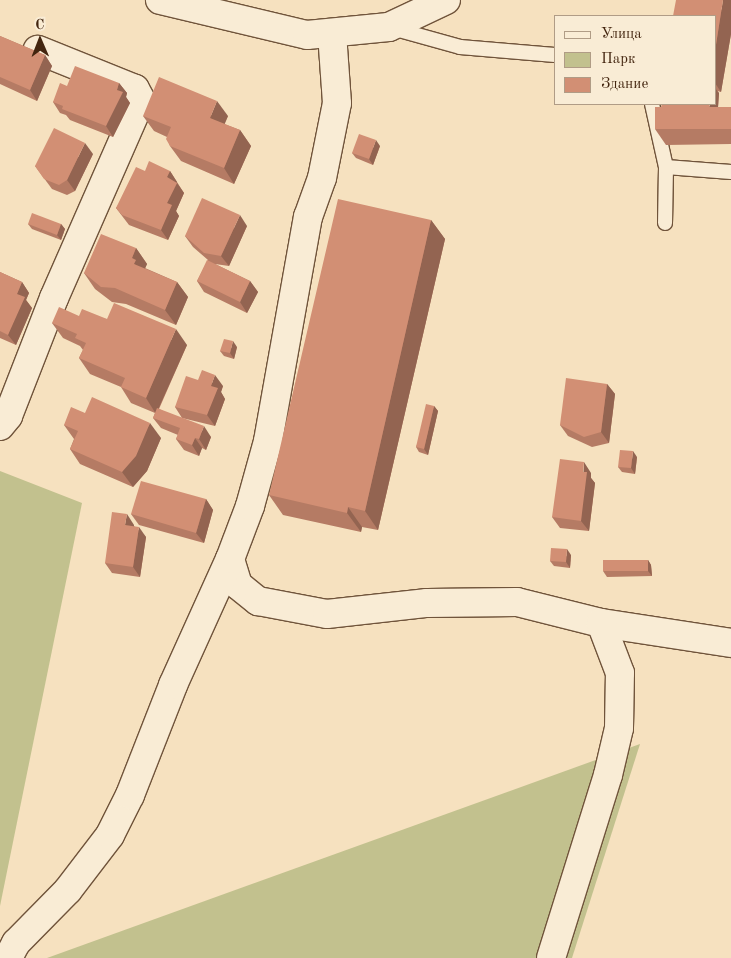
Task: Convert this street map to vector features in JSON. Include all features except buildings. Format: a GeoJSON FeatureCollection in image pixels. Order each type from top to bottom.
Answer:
{"type":"FeatureCollection","features":[{"type":"Feature","properties":{"kind":"street"},"geometry":{"type":"LineString","coordinates":[[160,0],[307,35],[388,27],[446,0]]}},
{"type":"Feature","properties":{"kind":"street"},"geometry":{"type":"LineString","coordinates":[[8,958],[16,943],[68,890],[110,835],[230,559],[250,506],[268,441],[308,217],[322,178],[337,102],[332,34]]}},
{"type":"Feature","properties":{"kind":"street"},"geometry":{"type":"LineString","coordinates":[[0,426],[8,416],[54,298],[141,100],[135,89],[38,50]]}},
{"type":"Feature","properties":{"kind":"street"},"geometry":{"type":"LineString","coordinates":[[230,559],[238,585],[258,602],[327,614],[427,603],[517,602],[601,623],[731,643]]}},
{"type":"Feature","properties":{"kind":"street"},"geometry":{"type":"LineString","coordinates":[[551,958],[608,775],[619,728],[620,673],[601,623]]}},
{"type":"Feature","properties":{"kind":"lane"},"geometry":{"type":"LineString","coordinates":[[388,27],[460,47],[554,55]]}},
{"type":"Feature","properties":{"kind":"lane"},"geometry":{"type":"LineString","coordinates":[[652,105],[666,166],[665,223]]}},
{"type":"Feature","properties":{"kind":"lane"},"geometry":{"type":"LineString","coordinates":[[666,166],[731,172]]}},
{"type":"Feature","properties":{"kind":"green space"},"geometry":{"type":"Polygon","coordinates":[[[0,471],[82,503],[0,906],[0,471]]]}},
{"type":"Feature","properties":{"kind":"green space"},"geometry":{"type":"Polygon","coordinates":[[[640,744],[572,958],[47,958],[640,744]]]}}]}
